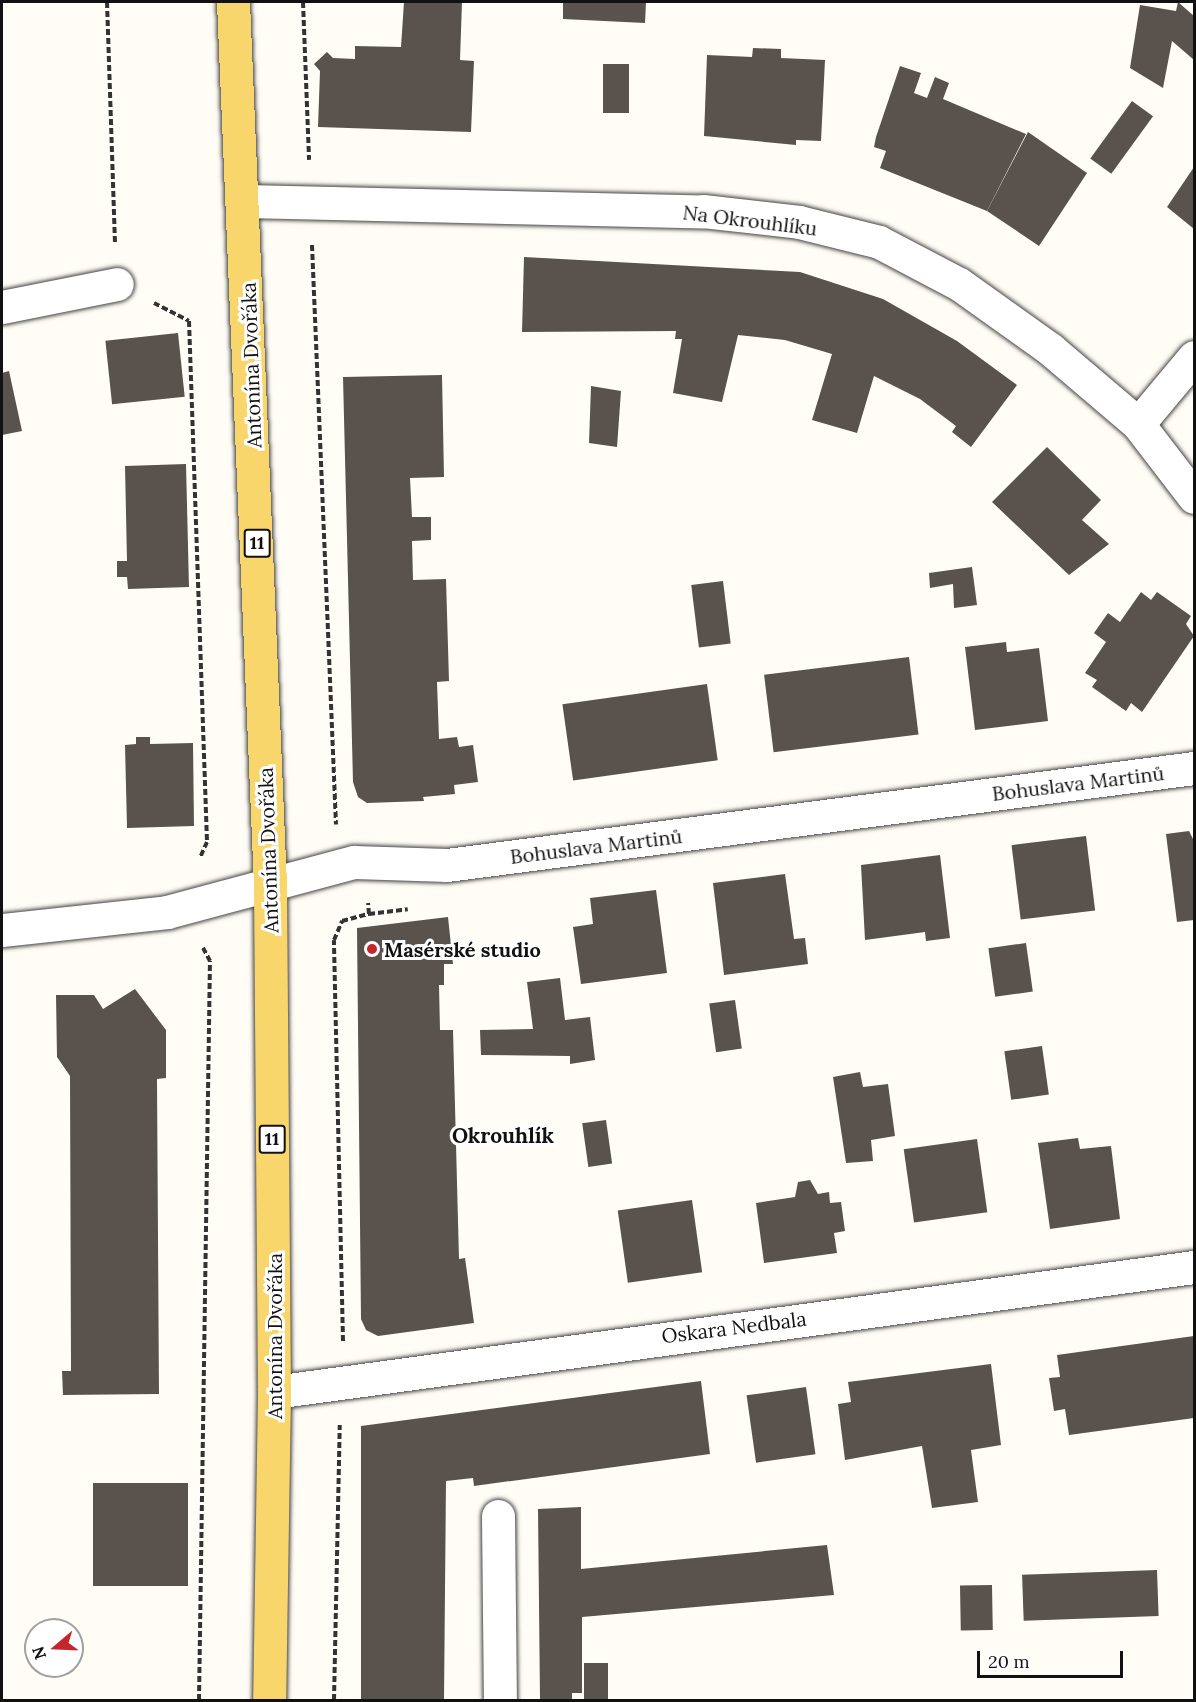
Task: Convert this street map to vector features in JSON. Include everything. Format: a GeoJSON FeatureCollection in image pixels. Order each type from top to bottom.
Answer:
{"type":"FeatureCollection","features":[{"type":"Feature","properties":{"kind":"main road","name":"Antonína Dvořáka"},"geometry":{"type":"LineString","coordinates":[[233,2],[245,201],[270,886],[274,1392],[269,1701]]}},
{"type":"Feature","properties":{"kind":"street","name":"Na Okrouhlíku"},"geometry":{"type":"LineString","coordinates":[[245,201],[703,211],[799,222],[879,242],[959,284],[1050,349],[1138,424],[1194,497]]}},
{"type":"Feature","properties":{"kind":"street"},"geometry":{"type":"LineString","coordinates":[[2,307],[117,284]]}},
{"type":"Feature","properties":{"kind":"street"},"geometry":{"type":"LineString","coordinates":[[1138,424],[1194,357]]}},
{"type":"Feature","properties":{"kind":"street","name":"Bohuslava Martinů"},"geometry":{"type":"LineString","coordinates":[[2,930],[167,912],[363,861],[447,865],[1194,768]]}},
{"type":"Feature","properties":{"kind":"street","name":"Oskara Nedbala"},"geometry":{"type":"LineString","coordinates":[[274,1392],[372,1375],[1194,1267]]}},
{"type":"Feature","properties":{"kind":"street"},"geometry":{"type":"LineString","coordinates":[[498,1516],[500,1701]]}},
{"type":"Feature","properties":{"kind":"path"},"geometry":{"type":"LineString","coordinates":[[107,2],[117,284],[189,321],[207,842],[196,862]]}},
{"type":"Feature","properties":{"kind":"path"},"geometry":{"type":"LineString","coordinates":[[303,2],[332,801],[338,830],[345,837],[362,838],[369,914],[342,921],[334,940],[340,1308],[344,1344],[353,1351],[371,1348],[372,1375]]}},
{"type":"Feature","properties":{"kind":"path"},"geometry":{"type":"LineString","coordinates":[[167,912],[172,939],[198,942],[210,961],[199,1701]]}},
{"type":"Feature","properties":{"kind":"path"},"geometry":{"type":"LineString","coordinates":[[334,1701],[341,1421]]}},
{"type":"Feature","properties":{"kind":"building"},"geometry":{"type":"Polygon","coordinates":[[[404,2],[462,2],[460,60],[474,61],[471,132],[318,127],[320,71],[314,64],[327,52],[333,58],[355,59],[355,46],[401,47],[404,2]]]}},
{"type":"Feature","properties":{"kind":"building"},"geometry":{"type":"Polygon","coordinates":[[[563,2],[646,2],[645,23],[563,19],[563,2]]]}},
{"type":"Feature","properties":{"kind":"building"},"geometry":{"type":"Polygon","coordinates":[[[1178,2],[1194,16],[1194,60],[1172,41],[1163,88],[1130,68],[1140,5],[1176,11],[1178,2]]]}},
{"type":"Feature","properties":{"kind":"building"},"geometry":{"type":"Polygon","coordinates":[[[753,48],[781,49],[781,58],[825,60],[821,141],[796,140],[796,145],[704,136],[707,55],[752,57],[753,48]]]}},
{"type":"Feature","properties":{"kind":"building"},"geometry":{"type":"Polygon","coordinates":[[[603,64],[629,64],[629,113],[603,113],[603,64]]]}},
{"type":"Feature","properties":{"kind":"building"},"geometry":{"type":"Polygon","coordinates":[[[900,66],[921,73],[914,93],[927,98],[935,77],[949,83],[943,99],[1026,134],[987,211],[880,168],[886,151],[874,147],[900,66]]]}},
{"type":"Feature","properties":{"kind":"building"},"geometry":{"type":"Polygon","coordinates":[[[1132,101],[1153,116],[1111,174],[1090,158],[1132,101]]]}},
{"type":"Feature","properties":{"kind":"building"},"geometry":{"type":"Polygon","coordinates":[[[1028,132],[1087,173],[1039,246],[987,211],[1028,132]]]}},
{"type":"Feature","properties":{"kind":"building"},"geometry":{"type":"Polygon","coordinates":[[[1194,167],[1194,229],[1167,207],[1194,167]]]}},
{"type":"Feature","properties":{"kind":"building"},"geometry":{"type":"Polygon","coordinates":[[[524,257],[800,272],[883,299],[957,341],[1017,385],[971,447],[952,432],[956,426],[920,399],[874,376],[857,433],[812,420],[832,354],[785,340],[738,335],[722,402],[673,393],[682,339],[675,339],[676,331],[522,332],[524,257]]]}},
{"type":"Feature","properties":{"kind":"building"},"geometry":{"type":"Polygon","coordinates":[[[178,333],[185,397],[112,404],[105,341],[178,333]]]}},
{"type":"Feature","properties":{"kind":"building"},"geometry":{"type":"Polygon","coordinates":[[[9,371],[22,431],[2,435],[2,373],[9,371]]]}},
{"type":"Feature","properties":{"kind":"building"},"geometry":{"type":"Polygon","coordinates":[[[442,375],[444,477],[410,478],[412,517],[431,517],[431,540],[412,541],[413,580],[446,579],[449,681],[437,682],[439,739],[457,737],[459,747],[473,745],[478,782],[454,785],[455,794],[423,797],[424,801],[367,803],[358,797],[353,782],[343,377],[442,375]]]}},
{"type":"Feature","properties":{"kind":"building"},"geometry":{"type":"Polygon","coordinates":[[[591,386],[621,391],[617,447],[589,443],[591,386]]]}},
{"type":"Feature","properties":{"kind":"building"},"geometry":{"type":"Polygon","coordinates":[[[1047,447],[1101,500],[1082,520],[1109,544],[1069,575],[992,502],[1047,447]]]}},
{"type":"Feature","properties":{"kind":"building"},"geometry":{"type":"Polygon","coordinates":[[[186,464],[189,587],[128,589],[127,577],[117,577],[117,561],[127,561],[125,466],[186,464]]]}},
{"type":"Feature","properties":{"kind":"building"},"geometry":{"type":"Polygon","coordinates":[[[972,567],[977,605],[954,608],[953,584],[930,588],[929,573],[972,567]]]}},
{"type":"Feature","properties":{"kind":"building"},"geometry":{"type":"Polygon","coordinates":[[[723,581],[731,644],[699,647],[691,585],[723,581]]]}},
{"type":"Feature","properties":{"kind":"building"},"geometry":{"type":"Polygon","coordinates":[[[1141,592],[1151,600],[1157,592],[1191,616],[1186,624],[1194,636],[1142,712],[1131,703],[1126,711],[1092,687],[1097,680],[1085,673],[1106,642],[1094,633],[1108,613],[1120,622],[1141,592]]]}},
{"type":"Feature","properties":{"kind":"building"},"geometry":{"type":"Polygon","coordinates":[[[1006,642],[1007,652],[1039,648],[1048,721],[975,730],[965,647],[1006,642]]]}},
{"type":"Feature","properties":{"kind":"building"},"geometry":{"type":"Polygon","coordinates":[[[909,657],[919,734],[774,752],[764,675],[909,657]]]}},
{"type":"Feature","properties":{"kind":"building"},"geometry":{"type":"Polygon","coordinates":[[[707,684],[718,760],[573,781],[562,704],[707,684]]]}},
{"type":"Feature","properties":{"kind":"building"},"geometry":{"type":"Polygon","coordinates":[[[136,737],[150,737],[150,744],[193,743],[194,826],[127,828],[125,745],[136,744],[136,737]]]}},
{"type":"Feature","properties":{"kind":"building"},"geometry":{"type":"Polygon","coordinates":[[[1189,831],[1194,841],[1194,920],[1177,922],[1166,834],[1189,831]]]}},
{"type":"Feature","properties":{"kind":"building"},"geometry":{"type":"Polygon","coordinates":[[[1086,836],[1095,910],[1021,920],[1012,845],[1086,836]]]}},
{"type":"Feature","properties":{"kind":"building"},"geometry":{"type":"Polygon","coordinates":[[[940,855],[950,938],[926,941],[925,932],[865,940],[861,865],[940,855]]]}},
{"type":"Feature","properties":{"kind":"building"},"geometry":{"type":"Polygon","coordinates":[[[785,874],[794,939],[805,938],[808,964],[724,975],[713,883],[785,874]]]}},
{"type":"Feature","properties":{"kind":"building"},"geometry":{"type":"Polygon","coordinates":[[[656,890],[667,973],[581,984],[573,927],[593,924],[590,898],[656,890]]]}},
{"type":"Feature","properties":{"kind":"building"},"geometry":{"type":"Polygon","coordinates":[[[448,917],[453,964],[444,964],[444,985],[439,985],[440,1030],[453,1030],[459,1259],[465,1258],[474,1323],[378,1336],[366,1330],[361,1319],[357,928],[448,917]]]}},
{"type":"Feature","properties":{"kind":"building"},"geometry":{"type":"Polygon","coordinates":[[[1026,943],[1033,992],[995,997],[988,948],[1026,943]]]}},
{"type":"Feature","properties":{"kind":"building"},"geometry":{"type":"Polygon","coordinates":[[[560,978],[565,1020],[590,1017],[595,1060],[570,1064],[570,1056],[481,1055],[480,1030],[533,1029],[527,982],[560,978]]]}},
{"type":"Feature","properties":{"kind":"building"},"geometry":{"type":"Polygon","coordinates":[[[135,989],[166,1030],[166,1078],[157,1079],[159,1394],[63,1395],[62,1371],[71,1371],[70,1076],[57,1057],[56,995],[94,995],[103,1009],[135,989]]]}},
{"type":"Feature","properties":{"kind":"building"},"geometry":{"type":"Polygon","coordinates":[[[735,1000],[742,1049],[716,1052],[709,1004],[735,1000]]]}},
{"type":"Feature","properties":{"kind":"building"},"geometry":{"type":"Polygon","coordinates":[[[1042,1046],[1049,1095],[1011,1100],[1004,1051],[1042,1046]]]}},
{"type":"Feature","properties":{"kind":"building"},"geometry":{"type":"Polygon","coordinates":[[[860,1072],[863,1087],[888,1084],[895,1136],[871,1140],[873,1161],[846,1163],[833,1077],[860,1072]]]}},
{"type":"Feature","properties":{"kind":"building"},"geometry":{"type":"Polygon","coordinates":[[[606,1120],[612,1164],[588,1167],[582,1123],[606,1120]]]}},
{"type":"Feature","properties":{"kind":"building"},"geometry":{"type":"Polygon","coordinates":[[[1078,1138],[1080,1149],[1111,1146],[1120,1219],[1050,1229],[1038,1143],[1078,1138]]]}},
{"type":"Feature","properties":{"kind":"building"},"geometry":{"type":"Polygon","coordinates":[[[977,1139],[987,1212],[914,1223],[904,1149],[977,1139]]]}},
{"type":"Feature","properties":{"kind":"building"},"geometry":{"type":"Polygon","coordinates":[[[810,1180],[818,1194],[829,1192],[830,1203],[841,1202],[845,1231],[834,1233],[837,1253],[764,1263],[756,1203],[795,1197],[798,1182],[810,1180]]]}},
{"type":"Feature","properties":{"kind":"building"},"geometry":{"type":"Polygon","coordinates":[[[692,1200],[702,1272],[628,1283],[618,1210],[692,1200]]]}},
{"type":"Feature","properties":{"kind":"building"},"geometry":{"type":"Polygon","coordinates":[[[1194,1336],[1194,1418],[1069,1435],[1065,1409],[1054,1411],[1049,1378],[1060,1377],[1057,1355],[1194,1336]]]}},
{"type":"Feature","properties":{"kind":"building"},"geometry":{"type":"Polygon","coordinates":[[[991,1364],[1001,1445],[971,1450],[978,1502],[932,1508],[922,1446],[845,1460],[838,1404],[851,1402],[848,1382],[991,1364]]]}},
{"type":"Feature","properties":{"kind":"building"},"geometry":{"type":"Polygon","coordinates":[[[701,1381],[710,1454],[474,1486],[473,1478],[446,1481],[444,1700],[361,1700],[361,1426],[701,1381]]]}},
{"type":"Feature","properties":{"kind":"building"},"geometry":{"type":"Polygon","coordinates":[[[806,1387],[815,1454],[756,1463],[747,1395],[806,1387]]]}},
{"type":"Feature","properties":{"kind":"building"},"geometry":{"type":"Polygon","coordinates":[[[93,1483],[188,1483],[188,1586],[93,1586],[93,1483]]]}},
{"type":"Feature","properties":{"kind":"building"},"geometry":{"type":"Polygon","coordinates":[[[581,1507],[581,1569],[827,1545],[834,1595],[582,1617],[582,1693],[572,1693],[572,1700],[540,1700],[538,1509],[581,1507]]]}},
{"type":"Feature","properties":{"kind":"building"},"geometry":{"type":"Polygon","coordinates":[[[1157,1570],[1159,1616],[1024,1621],[1022,1575],[1157,1570]]]}},
{"type":"Feature","properties":{"kind":"building"},"geometry":{"type":"Polygon","coordinates":[[[992,1585],[993,1630],[961,1631],[960,1586],[992,1585]]]}},
{"type":"Feature","properties":{"kind":"building"},"geometry":{"type":"Polygon","coordinates":[[[584,1663],[608,1663],[608,1700],[584,1700],[584,1663]]]}},
{"type":"Feature","properties":{"kind":"place","name":"Masérské studio"},"geometry":{"type":"Point","coordinates":[372,949]}},
{"type":"Feature","properties":{"kind":"district","name":"Okrouhlík"},"geometry":{"type":"Point","coordinates":[503,1136]}}]}
